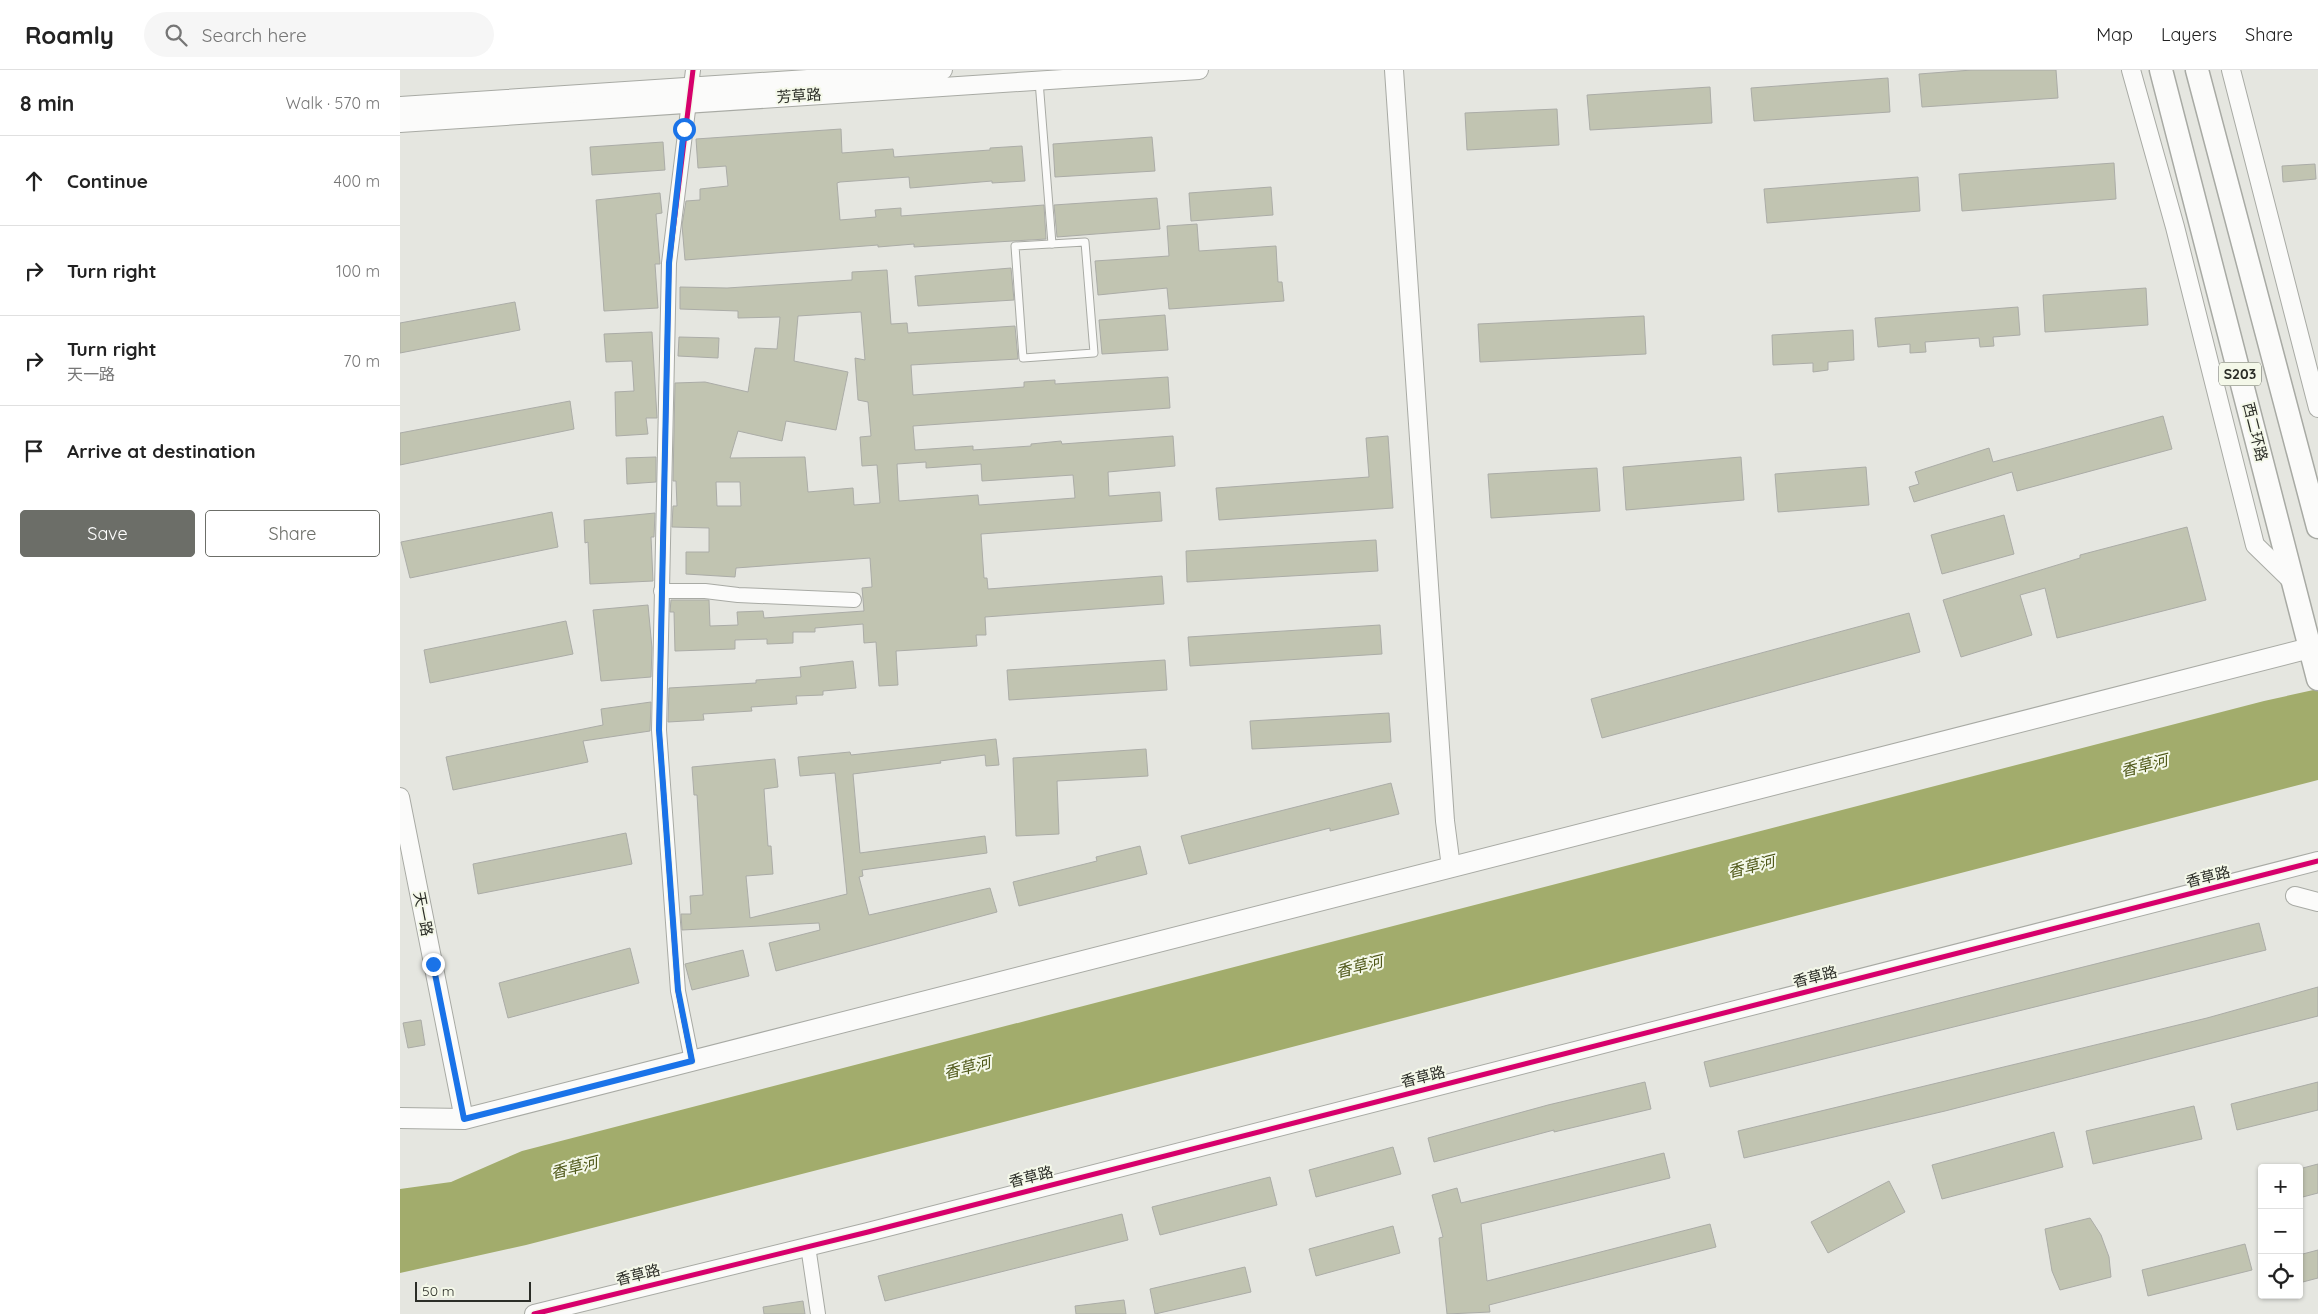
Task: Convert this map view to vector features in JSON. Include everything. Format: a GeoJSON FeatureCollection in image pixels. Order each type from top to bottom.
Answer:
{"type":"FeatureCollection","features":[{"type":"Feature","properties":{"kind":"main road","name":"西二环路"},"geometry":{"type":"LineString","coordinates":[[2161,70],[2293,582],[2314,647],[2318,679]]}},
{"type":"Feature","properties":{"kind":"main road","name":"S203"},"geometry":{"type":"LineString","coordinates":[[2197,70],[2318,527]]}},
{"type":"Feature","properties":{"kind":"main road"},"geometry":{"type":"LineString","coordinates":[[400,1118],[464,1119],[2314,647]]}},
{"type":"Feature","properties":{"kind":"street","name":"芳草路"},"geometry":{"type":"LineString","coordinates":[[400,106],[690,87],[874,72],[944,70]]}},
{"type":"Feature","properties":{"kind":"street","name":"芳草路"},"geometry":{"type":"LineString","coordinates":[[400,123],[690,87],[1039,80],[1199,70]]}},
{"type":"Feature","properties":{"kind":"street"},"geometry":{"type":"LineString","coordinates":[[1394,70],[1445,821],[1451,867]]}},
{"type":"Feature","properties":{"kind":"street"},"geometry":{"type":"LineString","coordinates":[[2131,70],[2175,228],[2255,545],[2293,582]]}},
{"type":"Feature","properties":{"kind":"street"},"geometry":{"type":"LineString","coordinates":[[2231,70],[2318,408]]}},
{"type":"Feature","properties":{"kind":"street"},"geometry":{"type":"LineString","coordinates":[[690,87],[669,263],[659,730],[672,929],[678,990],[692,1061]]}},
{"type":"Feature","properties":{"kind":"street"},"geometry":{"type":"LineString","coordinates":[[661,590],[854,600]]}},
{"type":"Feature","properties":{"kind":"street","name":"天一路"},"geometry":{"type":"LineString","coordinates":[[400,797],[464,1119]]}},
{"type":"Feature","properties":{"kind":"street","name":"香草路"},"geometry":{"type":"LineString","coordinates":[[534,1314],[808,1246],[2318,861]]}},
{"type":"Feature","properties":{"kind":"street"},"geometry":{"type":"LineString","coordinates":[[2295,896],[2318,902]]}},
{"type":"Feature","properties":{"kind":"street"},"geometry":{"type":"LineString","coordinates":[[808,1246],[818,1314]]}},
{"type":"Feature","properties":{"kind":"lane"},"geometry":{"type":"LineString","coordinates":[[1039,80],[1052,244]]}},
{"type":"Feature","properties":{"kind":"lane"},"geometry":{"type":"LineString","coordinates":[[1086,242],[1094,353],[1023,358],[1015,246],[1052,244],[1086,242]]}},
{"type":"Feature","properties":{"kind":"water","name":"香草河"},"geometry":{"type":"Polygon","coordinates":[[[2318,689],[2318,780],[526,1245],[400,1273],[400,1189],[451,1182],[522,1151],[2264,701],[2318,689]]]}},
{"type":"Feature","properties":{"kind":"building"},"geometry":{"type":"Polygon","coordinates":[[[1972,70],[2056,70],[2058,98],[1922,107],[1919,74],[1972,70]]]}},
{"type":"Feature","properties":{"kind":"building"},"geometry":{"type":"Polygon","coordinates":[[[1888,78],[1890,112],[1754,121],[1751,88],[1888,78]]]}},
{"type":"Feature","properties":{"kind":"building"},"geometry":{"type":"Polygon","coordinates":[[[1710,87],[1712,123],[1590,130],[1587,95],[1710,87]]]}},
{"type":"Feature","properties":{"kind":"building"},"geometry":{"type":"Polygon","coordinates":[[[1557,109],[1559,145],[1467,150],[1465,113],[1557,109]]]}},
{"type":"Feature","properties":{"kind":"building"},"geometry":{"type":"Polygon","coordinates":[[[841,129],[842,153],[893,149],[894,157],[1022,146],[1025,181],[992,183],[992,181],[910,188],[909,177],[840,182],[837,183],[840,220],[876,217],[875,210],[901,208],[901,216],[1044,205],[1046,239],[914,247],[914,244],[878,247],[878,245],[685,260],[682,225],[686,201],[700,200],[700,189],[728,186],[726,166],[698,168],[696,139],[841,129]]]}},
{"type":"Feature","properties":{"kind":"building"},"geometry":{"type":"Polygon","coordinates":[[[1152,137],[1155,171],[1055,177],[1053,144],[1152,137]]]}},
{"type":"Feature","properties":{"kind":"building"},"geometry":{"type":"Polygon","coordinates":[[[663,142],[665,170],[592,175],[590,147],[663,142]]]}},
{"type":"Feature","properties":{"kind":"building"},"geometry":{"type":"Polygon","coordinates":[[[2114,163],[2116,199],[1962,211],[1959,174],[2114,163]]]}},
{"type":"Feature","properties":{"kind":"building"},"geometry":{"type":"Polygon","coordinates":[[[2315,164],[2316,179],[2283,182],[2282,166],[2315,164]]]}},
{"type":"Feature","properties":{"kind":"building"},"geometry":{"type":"Polygon","coordinates":[[[1918,177],[1920,211],[1767,223],[1764,189],[1918,177]]]}},
{"type":"Feature","properties":{"kind":"building"},"geometry":{"type":"Polygon","coordinates":[[[1271,187],[1273,215],[1191,221],[1189,193],[1271,187]]]}},
{"type":"Feature","properties":{"kind":"building"},"geometry":{"type":"Polygon","coordinates":[[[660,193],[662,213],[656,214],[660,264],[655,264],[658,308],[604,311],[596,200],[660,193]]]}},
{"type":"Feature","properties":{"kind":"building"},"geometry":{"type":"Polygon","coordinates":[[[1157,198],[1160,229],[1057,237],[1054,205],[1157,198]]]}},
{"type":"Feature","properties":{"kind":"building"},"geometry":{"type":"Polygon","coordinates":[[[1197,224],[1199,251],[1276,246],[1278,282],[1282,282],[1284,301],[1169,309],[1167,288],[1098,295],[1095,261],[1169,256],[1167,226],[1197,224]]]}},
{"type":"Feature","properties":{"kind":"building"},"geometry":{"type":"Polygon","coordinates":[[[1011,268],[1014,300],[918,306],[915,276],[1011,268]]]}},
{"type":"Feature","properties":{"kind":"building"},"geometry":{"type":"Polygon","coordinates":[[[887,270],[891,324],[907,323],[908,333],[1015,326],[1018,359],[911,365],[913,395],[1024,387],[1024,382],[1055,380],[1055,384],[1168,377],[1170,408],[913,426],[915,450],[973,446],[973,450],[1031,446],[1031,444],[1061,441],[1062,444],[1173,436],[1175,466],[1108,472],[1109,496],[1160,492],[1162,521],[981,534],[984,578],[987,578],[988,589],[1162,576],[1164,604],[985,617],[986,635],[976,635],[977,646],[896,651],[898,685],[879,686],[876,642],[864,643],[863,624],[815,628],[815,632],[793,632],[793,643],[767,644],[767,639],[735,640],[735,649],[675,651],[674,612],[670,612],[671,600],[709,600],[710,626],[738,625],[737,612],[763,611],[764,618],[864,611],[862,588],[872,587],[870,558],[736,568],[735,577],[686,574],[686,552],[709,552],[709,528],[672,527],[673,506],[677,506],[676,481],[673,481],[675,383],[705,382],[748,392],[755,348],[777,349],[780,317],[738,318],[738,311],[680,309],[680,287],[727,288],[852,280],[852,272],[887,270]],[[861,312],[798,316],[794,361],[848,372],[836,430],[786,421],[782,441],[738,431],[730,458],[805,457],[808,492],[853,488],[854,505],[880,503],[877,465],[862,466],[860,437],[871,436],[868,402],[858,400],[855,358],[865,360],[861,312]],[[926,462],[897,464],[899,501],[978,495],[979,505],[1075,498],[1073,475],[982,481],[981,464],[926,468],[926,462]],[[716,482],[717,506],[741,506],[740,482],[716,482]]]}},
{"type":"Feature","properties":{"kind":"building"},"geometry":{"type":"Polygon","coordinates":[[[2146,288],[2148,325],[2045,332],[2043,295],[2146,288]]]}},
{"type":"Feature","properties":{"kind":"building"},"geometry":{"type":"Polygon","coordinates":[[[515,302],[520,330],[400,353],[400,323],[515,302]]]}},
{"type":"Feature","properties":{"kind":"building"},"geometry":{"type":"Polygon","coordinates":[[[2018,307],[2020,335],[1993,337],[1994,346],[1980,347],[1979,338],[1925,342],[1926,352],[1910,353],[1910,344],[1878,347],[1875,318],[2018,307]]]}},
{"type":"Feature","properties":{"kind":"building"},"geometry":{"type":"Polygon","coordinates":[[[1165,315],[1168,350],[1102,354],[1099,320],[1165,315]]]}},
{"type":"Feature","properties":{"kind":"building"},"geometry":{"type":"Polygon","coordinates":[[[1644,316],[1646,354],[1480,362],[1478,324],[1644,316]]]}},
{"type":"Feature","properties":{"kind":"building"},"geometry":{"type":"Polygon","coordinates":[[[1853,330],[1854,360],[1828,362],[1828,370],[1813,372],[1813,363],[1773,365],[1772,335],[1853,330]]]}},
{"type":"Feature","properties":{"kind":"building"},"geometry":{"type":"Polygon","coordinates":[[[652,332],[657,418],[646,418],[648,434],[616,436],[615,392],[634,391],[632,361],[606,362],[604,334],[652,332]]]}},
{"type":"Feature","properties":{"kind":"building"},"geometry":{"type":"Polygon","coordinates":[[[679,337],[719,338],[718,358],[678,356],[679,337]]]}},
{"type":"Feature","properties":{"kind":"building"},"geometry":{"type":"Polygon","coordinates":[[[570,401],[574,429],[400,465],[400,433],[570,401]]]}},
{"type":"Feature","properties":{"kind":"building"},"geometry":{"type":"Polygon","coordinates":[[[2163,416],[2172,449],[2017,491],[2012,472],[1914,502],[1909,487],[1919,484],[1915,472],[1989,448],[1993,462],[2163,416]]]}},
{"type":"Feature","properties":{"kind":"building"},"geometry":{"type":"Polygon","coordinates":[[[1388,436],[1393,508],[1219,520],[1216,488],[1369,477],[1366,438],[1388,436]]]}},
{"type":"Feature","properties":{"kind":"building"},"geometry":{"type":"Polygon","coordinates":[[[656,457],[656,482],[627,484],[626,458],[656,457]]]}},
{"type":"Feature","properties":{"kind":"building"},"geometry":{"type":"Polygon","coordinates":[[[1741,457],[1744,500],[1626,510],[1623,467],[1741,457]]]}},
{"type":"Feature","properties":{"kind":"building"},"geometry":{"type":"Polygon","coordinates":[[[1866,467],[1869,505],[1778,512],[1775,474],[1866,467]]]}},
{"type":"Feature","properties":{"kind":"building"},"geometry":{"type":"Polygon","coordinates":[[[1597,468],[1600,511],[1491,518],[1488,474],[1597,468]]]}},
{"type":"Feature","properties":{"kind":"building"},"geometry":{"type":"Polygon","coordinates":[[[552,512],[558,547],[410,578],[401,542],[552,512]]]}},
{"type":"Feature","properties":{"kind":"building"},"geometry":{"type":"Polygon","coordinates":[[[655,513],[654,537],[651,537],[653,581],[590,584],[588,542],[585,543],[584,520],[655,513]]]}},
{"type":"Feature","properties":{"kind":"building"},"geometry":{"type":"Polygon","coordinates":[[[2004,515],[2014,554],[1942,574],[1931,535],[2004,515]]]}},
{"type":"Feature","properties":{"kind":"building"},"geometry":{"type":"Polygon","coordinates":[[[2187,527],[2206,600],[2057,638],[2045,588],[2020,595],[2032,635],[1961,657],[1943,600],[2080,558],[2080,555],[2187,527]]]}},
{"type":"Feature","properties":{"kind":"building"},"geometry":{"type":"Polygon","coordinates":[[[1376,540],[1378,571],[1187,582],[1186,551],[1376,540]]]}},
{"type":"Feature","properties":{"kind":"building"},"geometry":{"type":"Polygon","coordinates":[[[648,605],[652,648],[651,677],[601,681],[593,610],[648,605]]]}},
{"type":"Feature","properties":{"kind":"building"},"geometry":{"type":"Polygon","coordinates":[[[1909,613],[1920,652],[1602,738],[1591,699],[1909,613]]]}},
{"type":"Feature","properties":{"kind":"building"},"geometry":{"type":"Polygon","coordinates":[[[566,621],[573,654],[430,683],[424,650],[566,621]]]}},
{"type":"Feature","properties":{"kind":"building"},"geometry":{"type":"Polygon","coordinates":[[[1380,625],[1382,654],[1190,666],[1188,637],[1380,625]]]}},
{"type":"Feature","properties":{"kind":"building"},"geometry":{"type":"Polygon","coordinates":[[[1165,660],[1167,690],[1009,700],[1007,670],[1165,660]]]}},
{"type":"Feature","properties":{"kind":"building"},"geometry":{"type":"Polygon","coordinates":[[[853,661],[856,688],[823,691],[823,695],[796,696],[797,704],[751,707],[752,711],[703,714],[704,720],[668,722],[669,688],[756,683],[756,680],[801,677],[800,667],[853,661]]]}},
{"type":"Feature","properties":{"kind":"building"},"geometry":{"type":"Polygon","coordinates":[[[651,702],[650,731],[583,741],[588,762],[453,790],[446,757],[603,725],[601,709],[651,702]]]}},
{"type":"Feature","properties":{"kind":"building"},"geometry":{"type":"Polygon","coordinates":[[[1389,713],[1391,742],[1252,749],[1250,721],[1389,713]]]}},
{"type":"Feature","properties":{"kind":"building"},"geometry":{"type":"Polygon","coordinates":[[[996,739],[999,765],[986,766],[985,755],[940,761],[941,763],[853,774],[860,853],[985,836],[987,853],[862,870],[863,876],[859,877],[869,915],[990,888],[997,912],[776,971],[769,943],[820,930],[819,923],[682,930],[681,914],[691,914],[690,896],[703,895],[697,795],[694,795],[692,767],[775,759],[778,787],[764,789],[768,846],[771,846],[773,874],[746,876],[750,918],[847,894],[835,773],[800,776],[798,757],[850,752],[851,755],[996,739]]]}},
{"type":"Feature","properties":{"kind":"building"},"geometry":{"type":"Polygon","coordinates":[[[1146,749],[1148,776],[1057,781],[1059,834],[1016,836],[1013,758],[1146,749]]]}},
{"type":"Feature","properties":{"kind":"building"},"geometry":{"type":"Polygon","coordinates":[[[1391,783],[1399,814],[1330,831],[1330,828],[1189,864],[1181,836],[1391,783]]]}},
{"type":"Feature","properties":{"kind":"building"},"geometry":{"type":"Polygon","coordinates":[[[626,833],[632,864],[478,894],[473,864],[626,833]]]}},
{"type":"Feature","properties":{"kind":"building"},"geometry":{"type":"Polygon","coordinates":[[[1140,846],[1147,874],[1019,906],[1013,882],[1097,861],[1096,857],[1140,846]]]}},
{"type":"Feature","properties":{"kind":"building"},"geometry":{"type":"Polygon","coordinates":[[[2259,923],[2266,950],[1710,1087],[1704,1062],[2259,923]]]}},
{"type":"Feature","properties":{"kind":"building"},"geometry":{"type":"Polygon","coordinates":[[[630,948],[639,983],[508,1018],[499,983],[630,948]]]}},
{"type":"Feature","properties":{"kind":"building"},"geometry":{"type":"Polygon","coordinates":[[[743,950],[749,976],[692,990],[685,964],[743,950]]]}},
{"type":"Feature","properties":{"kind":"building"},"geometry":{"type":"Polygon","coordinates":[[[2318,987],[2318,1016],[1945,1111],[1744,1158],[1738,1131],[2207,1018],[2318,987]]]}},
{"type":"Feature","properties":{"kind":"building"},"geometry":{"type":"Polygon","coordinates":[[[421,1020],[425,1045],[408,1048],[403,1023],[421,1020]]]}},
{"type":"Feature","properties":{"kind":"building"},"geometry":{"type":"Polygon","coordinates":[[[1645,1082],[1651,1109],[1554,1132],[1554,1130],[1434,1162],[1428,1138],[1548,1105],[1645,1082]]]}},
{"type":"Feature","properties":{"kind":"building"},"geometry":{"type":"Polygon","coordinates":[[[2318,1082],[2318,1110],[2237,1130],[2231,1104],[2318,1082]]]}},
{"type":"Feature","properties":{"kind":"building"},"geometry":{"type":"Polygon","coordinates":[[[2194,1106],[2202,1139],[2093,1164],[2086,1131],[2194,1106]]]}},
{"type":"Feature","properties":{"kind":"building"},"geometry":{"type":"Polygon","coordinates":[[[2054,1132],[2063,1167],[1942,1199],[1932,1165],[2054,1132]]]}},
{"type":"Feature","properties":{"kind":"building"},"geometry":{"type":"Polygon","coordinates":[[[1393,1147],[1401,1174],[1316,1197],[1309,1170],[1393,1147]]]}},
{"type":"Feature","properties":{"kind":"building"},"geometry":{"type":"Polygon","coordinates":[[[1664,1153],[1670,1178],[1481,1224],[1487,1281],[1710,1224],[1716,1247],[1489,1305],[1490,1312],[1447,1314],[1439,1238],[1443,1237],[1432,1195],[1457,1188],[1461,1203],[1664,1153]]]}},
{"type":"Feature","properties":{"kind":"building"},"geometry":{"type":"Polygon","coordinates":[[[2318,1164],[2318,1193],[2303,1197],[2303,1168],[2318,1164]]]}},
{"type":"Feature","properties":{"kind":"building"},"geometry":{"type":"Polygon","coordinates":[[[1270,1177],[1277,1205],[1160,1235],[1152,1207],[1270,1177]]]}},
{"type":"Feature","properties":{"kind":"building"},"geometry":{"type":"Polygon","coordinates":[[[1889,1181],[1905,1212],[1828,1253],[1811,1222],[1889,1181]]]}},
{"type":"Feature","properties":{"kind":"building"},"geometry":{"type":"Polygon","coordinates":[[[1122,1214],[1128,1240],[885,1301],[878,1276],[1122,1214]]]}},
{"type":"Feature","properties":{"kind":"building"},"geometry":{"type":"Polygon","coordinates":[[[2090,1218],[2101,1235],[2109,1257],[2111,1277],[2060,1290],[2052,1271],[2045,1229],[2090,1218]]]}},
{"type":"Feature","properties":{"kind":"building"},"geometry":{"type":"Polygon","coordinates":[[[1393,1226],[1400,1253],[1316,1276],[1309,1249],[1393,1226]]]}},
{"type":"Feature","properties":{"kind":"building"},"geometry":{"type":"Polygon","coordinates":[[[2245,1244],[2252,1270],[2148,1296],[2142,1270],[2245,1244]]]}},
{"type":"Feature","properties":{"kind":"building"},"geometry":{"type":"Polygon","coordinates":[[[2318,1250],[2318,1278],[2303,1282],[2303,1254],[2318,1250]]]}},
{"type":"Feature","properties":{"kind":"building"},"geometry":{"type":"Polygon","coordinates":[[[1245,1267],[1251,1292],[1155,1314],[1150,1289],[1245,1267]]]}},
{"type":"Feature","properties":{"kind":"building"},"geometry":{"type":"Polygon","coordinates":[[[1124,1300],[1126,1314],[1076,1314],[1075,1306],[1124,1300]]]}},
{"type":"Feature","properties":{"kind":"building"},"geometry":{"type":"Polygon","coordinates":[[[803,1301],[805,1314],[764,1314],[763,1307],[803,1301]]]}},
{"type":"Feature","properties":{"kind":"cycle path"},"geometry":{"type":"LineString","coordinates":[[692,1061],[678,991],[659,730],[669,263],[693,70]]}},
{"type":"Feature","properties":{"kind":"cycle path"},"geometry":{"type":"LineString","coordinates":[[534,1314],[868,1232],[2318,861]]}},
{"type":"Feature","properties":{"kind":"route"},"geometry":{"type":"LineString","coordinates":[[433,964],[464,1119],[692,1061],[678,990],[659,730],[669,263],[684,129]]}}]}
